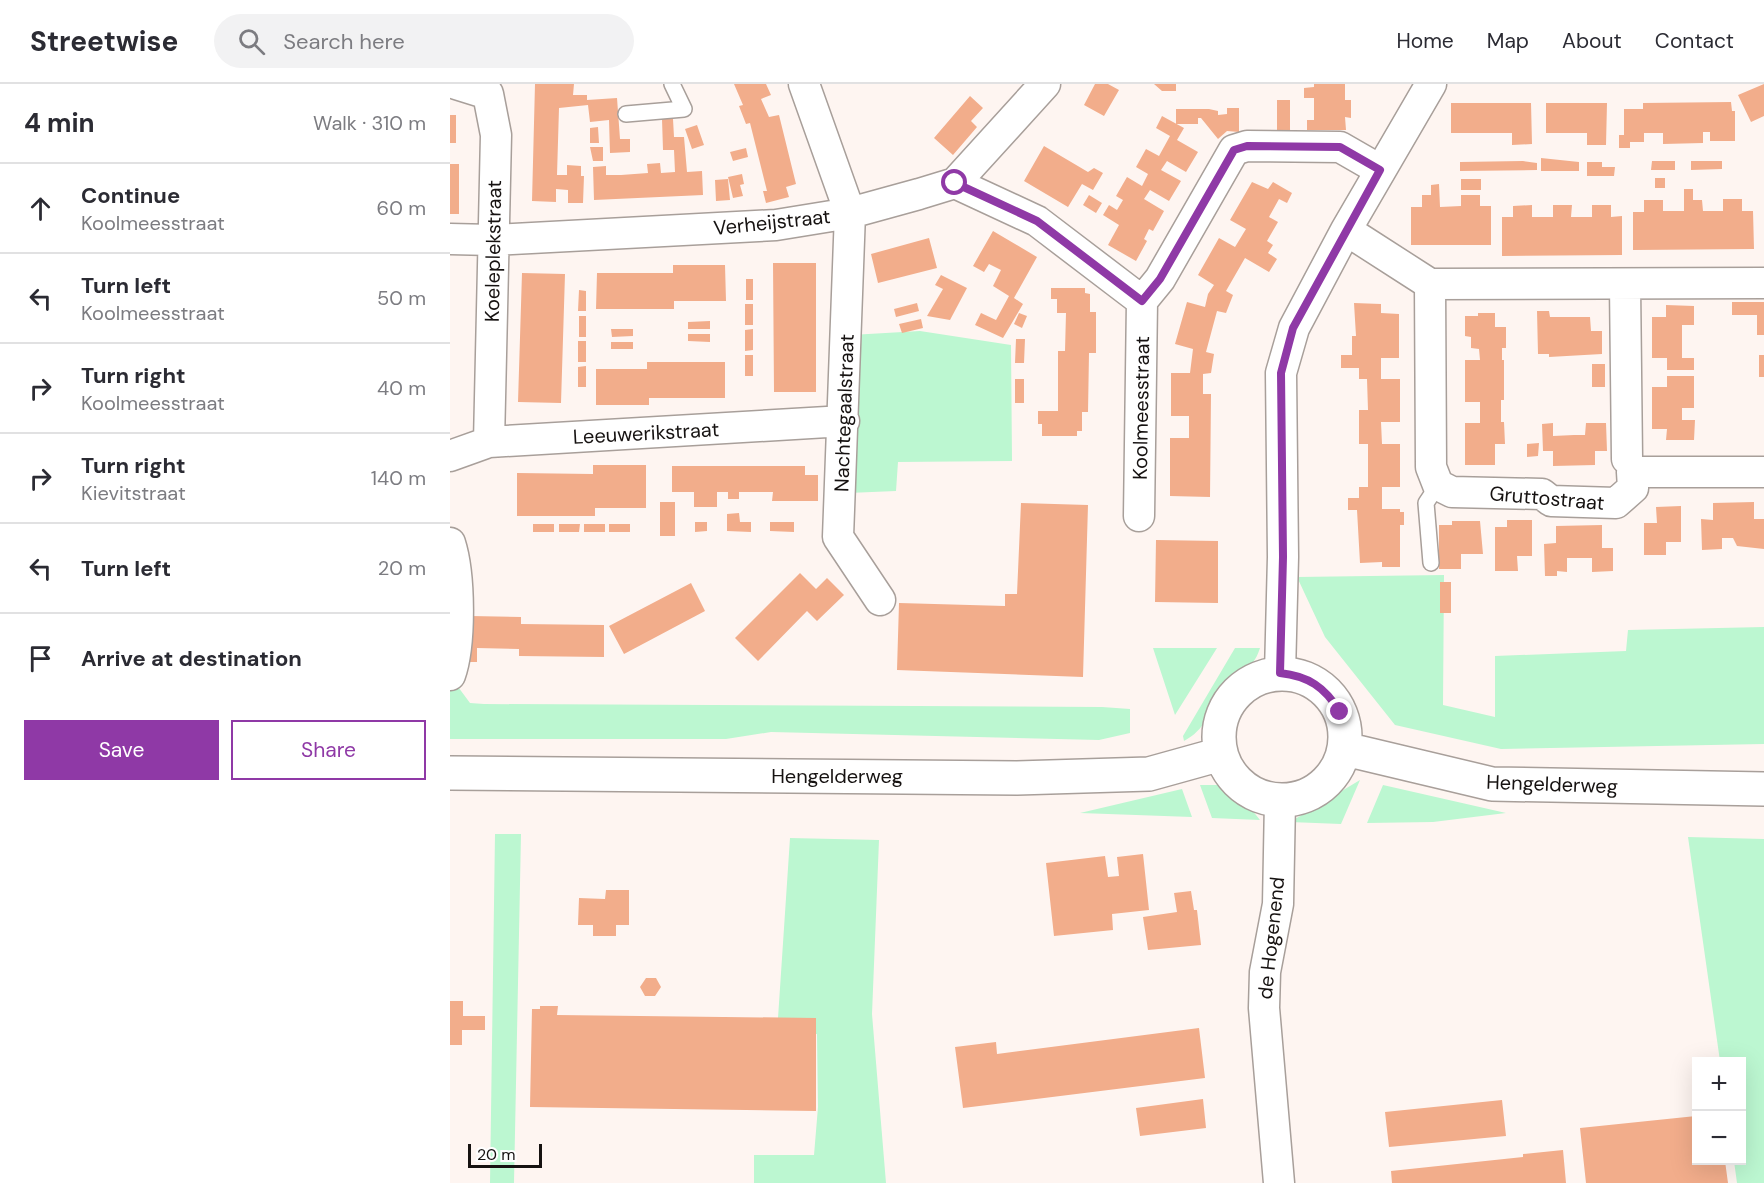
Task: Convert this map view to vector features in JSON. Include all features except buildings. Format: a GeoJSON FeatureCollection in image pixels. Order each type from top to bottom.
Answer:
{"type":"FeatureCollection","features":[{"type":"Feature","properties":{"kind":"main road"},"geometry":{"type":"LineString","coordinates":[[1280,673],[1298,675],[1316,683],[1330,696],[1340,712],[1345,730],[1344,749],[1338,766],[1328,781],[1314,792],[1298,799],[1280,801],[1249,792],[1227,769],[1221,754],[1220,725],[1231,699],[1244,686],[1261,677],[1280,673]]}},
{"type":"Feature","properties":{"kind":"main road","name":"Hengelderweg"},"geometry":{"type":"LineString","coordinates":[[1344,749],[1492,784],[1764,789]]}},
{"type":"Feature","properties":{"kind":"main road","name":"Hengelderweg"},"geometry":{"type":"LineString","coordinates":[[450,773],[1005,778],[1110,776],[1149,774],[1221,754]]}},
{"type":"Feature","properties":{"kind":"street","name":"Koeleplekstraat"},"geometry":{"type":"LineString","coordinates":[[456,84],[490,89],[496,135],[489,442]]}},
{"type":"Feature","properties":{"kind":"street"},"geometry":{"type":"LineString","coordinates":[[804,84],[850,213]]}},
{"type":"Feature","properties":{"kind":"street"},"geometry":{"type":"LineString","coordinates":[[1045,84],[955,183],[1037,221],[1142,301],[1160,279],[1234,150],[1247,146],[1340,147],[1380,170]]}},
{"type":"Feature","properties":{"kind":"street"},"geometry":{"type":"LineString","coordinates":[[1280,673],[1283,557],[1281,373],[1293,328],[1346,230],[1431,84]]}},
{"type":"Feature","properties":{"kind":"street","name":"Verheijstraat"},"geometry":{"type":"LineString","coordinates":[[450,239],[492,240],[776,225],[850,213],[955,183]]}},
{"type":"Feature","properties":{"kind":"street","name":"Nachtegaalstraat"},"geometry":{"type":"LineString","coordinates":[[850,213],[838,537],[880,600]]}},
{"type":"Feature","properties":{"kind":"street"},"geometry":{"type":"LineString","coordinates":[[1346,230],[1430,284],[1764,283]]}},
{"type":"Feature","properties":{"kind":"street"},"geometry":{"type":"LineString","coordinates":[[1430,284],[1431,467],[1438,485]]}},
{"type":"Feature","properties":{"kind":"street"},"geometry":{"type":"LineString","coordinates":[[1625,285],[1627,459]]}},
{"type":"Feature","properties":{"kind":"street","name":"Koolmeesstraat"},"geometry":{"type":"LineString","coordinates":[[1139,516],[1142,301]]}},
{"type":"Feature","properties":{"kind":"street","name":"Leeuwerikstraat"},"geometry":{"type":"LineString","coordinates":[[450,456],[489,442],[844,421]]}},
{"type":"Feature","properties":{"kind":"street","name":"Gruttostraat"},"geometry":{"type":"LineString","coordinates":[[1438,485],[1452,492],[1542,494],[1551,501],[1616,503],[1633,488],[1632,472],[1764,472]]}},
{"type":"Feature","properties":{"kind":"street"},"geometry":{"type":"LineString","coordinates":[[450,543],[455,559],[457,655],[450,675]]}},
{"type":"Feature","properties":{"kind":"street","name":"de Hogenend"},"geometry":{"type":"LineString","coordinates":[[1279,1183],[1264,1008],[1265,972],[1278,904],[1280,801]]}},
{"type":"Feature","properties":{"kind":"lane"},"geometry":{"type":"LineString","coordinates":[[626,114],[684,109],[672,84]]}},
{"type":"Feature","properties":{"kind":"lane"},"geometry":{"type":"LineString","coordinates":[[1431,562],[1426,503],[1438,485]]}},
{"type":"Feature","properties":{"kind":"green space"},"geometry":{"type":"Polygon","coordinates":[[[920,331],[1011,345],[1012,461],[898,462],[896,491],[848,493],[851,335],[920,331]]]}},
{"type":"Feature","properties":{"kind":"green space"},"geometry":{"type":"Polygon","coordinates":[[[1444,575],[1443,705],[1495,717],[1495,656],[1626,651],[1628,630],[1764,627],[1764,744],[1501,749],[1395,725],[1325,637],[1297,577],[1444,575]]]}},
{"type":"Feature","properties":{"kind":"green space"},"geometry":{"type":"Polygon","coordinates":[[[1153,648],[1217,648],[1175,715],[1153,648]]]}},
{"type":"Feature","properties":{"kind":"green space"},"geometry":{"type":"Polygon","coordinates":[[[1235,648],[1260,648],[1253,663],[1222,695],[1202,726],[1184,741],[1183,736],[1235,648]]]}},
{"type":"Feature","properties":{"kind":"green space"},"geometry":{"type":"Polygon","coordinates":[[[450,676],[470,703],[1102,707],[1130,709],[1130,733],[1099,740],[771,732],[726,739],[450,739],[450,676]]]}},
{"type":"Feature","properties":{"kind":"green space"},"geometry":{"type":"Polygon","coordinates":[[[1360,780],[1341,824],[1290,822],[1360,780]]]}},
{"type":"Feature","properties":{"kind":"green space"},"geometry":{"type":"Polygon","coordinates":[[[1200,785],[1218,785],[1252,810],[1260,820],[1212,818],[1200,785]]]}},
{"type":"Feature","properties":{"kind":"green space"},"geometry":{"type":"Polygon","coordinates":[[[1383,785],[1506,813],[1433,822],[1367,823],[1383,785]]]}},
{"type":"Feature","properties":{"kind":"green space"},"geometry":{"type":"Polygon","coordinates":[[[1182,789],[1192,817],[1080,813],[1182,789]]]}},
{"type":"Feature","properties":{"kind":"green space"},"geometry":{"type":"Polygon","coordinates":[[[495,834],[521,834],[514,1183],[490,1183],[495,834]]]}},
{"type":"Feature","properties":{"kind":"green space"},"geometry":{"type":"Polygon","coordinates":[[[1688,837],[1764,839],[1764,1183],[1737,1183],[1735,1165],[1746,1165],[1746,1057],[1719,1057],[1688,837]]]}},
{"type":"Feature","properties":{"kind":"green space"},"geometry":{"type":"Polygon","coordinates":[[[790,838],[879,840],[872,1014],[886,1183],[754,1183],[754,1155],[814,1155],[818,1107],[817,1034],[777,1033],[790,838]]]}},
{"type":"Feature","properties":{"kind":"route"},"geometry":{"type":"LineString","coordinates":[[955,183],[1037,221],[1142,301],[1160,279],[1234,150],[1247,146],[1340,147],[1380,170],[1293,328],[1281,373],[1283,557],[1280,673],[1298,675],[1316,683],[1330,696],[1340,712]]}}]}
